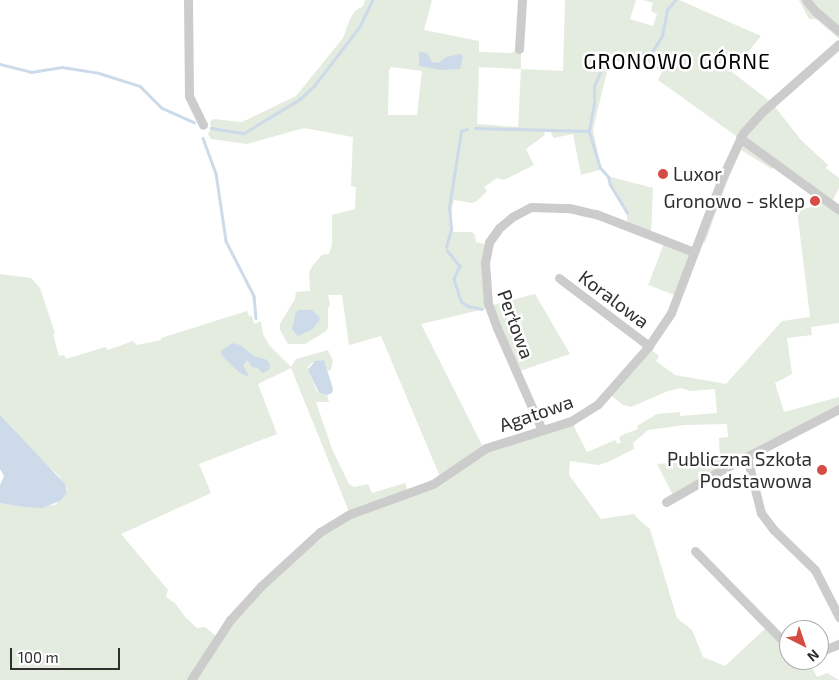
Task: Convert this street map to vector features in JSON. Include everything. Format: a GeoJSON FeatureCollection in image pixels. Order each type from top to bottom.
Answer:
{"type":"FeatureCollection","features":[{"type":"Feature","properties":{"kind":"street"},"geometry":{"type":"LineString","coordinates":[[188,0],[189,96],[203,125]]}},
{"type":"Feature","properties":{"kind":"street"},"geometry":{"type":"LineString","coordinates":[[519,49],[522,0]]}},
{"type":"Feature","properties":{"kind":"street"},"geometry":{"type":"LineString","coordinates":[[806,0],[815,11],[839,31]]}},
{"type":"Feature","properties":{"kind":"street","name":"Agatowa"},"geometry":{"type":"LineString","coordinates":[[191,680],[214,641],[238,610],[320,532],[350,514],[433,484],[486,448],[571,421],[593,408],[649,346],[674,306],[722,176],[740,138],[758,116],[839,44]]}},
{"type":"Feature","properties":{"kind":"street"},"geometry":{"type":"LineString","coordinates":[[740,138],[839,210]]}},
{"type":"Feature","properties":{"kind":"street","name":"Perłowa"},"geometry":{"type":"LineString","coordinates":[[542,430],[497,328],[487,298],[485,278],[486,254],[491,240],[499,228],[512,216],[531,207],[569,208],[596,214],[694,252]]}},
{"type":"Feature","properties":{"kind":"street","name":"Koralowa"},"geometry":{"type":"LineString","coordinates":[[559,278],[649,346]]}},
{"type":"Feature","properties":{"kind":"street"},"geometry":{"type":"LineString","coordinates":[[666,502],[839,409]]}},
{"type":"Feature","properties":{"kind":"street"},"geometry":{"type":"LineString","coordinates":[[747,457],[761,513],[774,530],[815,570],[839,617]]}},
{"type":"Feature","properties":{"kind":"street"},"geometry":{"type":"LineString","coordinates":[[695,551],[779,636]]}},
{"type":"Feature","properties":{"kind":"shaded area"},"geometry":{"type":"Polygon","coordinates":[[[365,0],[432,0],[424,30],[479,41],[479,52],[512,53],[516,49],[521,49],[521,69],[563,71],[565,0],[636,0],[630,19],[653,26],[657,14],[651,11],[653,3],[643,0],[679,0],[761,36],[732,72],[772,103],[801,140],[828,165],[826,168],[839,178],[839,188],[831,204],[839,210],[839,323],[811,327],[812,335],[787,338],[792,374],[775,383],[784,412],[839,397],[839,409],[674,497],[657,464],[720,460],[719,438],[728,437],[727,424],[684,425],[648,430],[633,443],[634,449],[610,461],[598,465],[570,461],[569,475],[601,519],[634,514],[650,529],[677,618],[692,630],[703,657],[725,666],[766,628],[779,642],[779,670],[813,670],[817,677],[827,673],[839,680],[0,680],[0,503],[24,507],[55,505],[67,493],[67,489],[59,476],[38,457],[0,415],[0,274],[31,278],[40,288],[55,333],[53,334],[59,356],[64,355],[66,359],[105,347],[108,350],[133,341],[137,345],[161,340],[161,338],[247,311],[249,316],[252,316],[254,324],[261,321],[263,334],[269,345],[291,367],[296,359],[328,350],[333,361],[331,370],[328,371],[322,360],[312,363],[308,367],[316,390],[327,395],[329,402],[316,402],[332,449],[349,484],[354,487],[368,484],[372,493],[405,483],[409,494],[441,479],[381,336],[349,345],[342,295],[328,295],[330,304],[328,309],[328,328],[325,332],[305,344],[288,344],[280,330],[280,324],[295,299],[296,292],[310,291],[309,272],[313,265],[322,255],[329,254],[332,244],[332,215],[355,209],[356,187],[351,186],[353,137],[304,128],[247,144],[211,139],[208,134],[211,128],[210,122],[213,119],[242,122],[296,96],[343,38],[355,11],[363,6],[365,0]],[[626,59],[609,64],[593,129],[600,165],[603,169],[581,175],[573,134],[554,138],[550,131],[544,132],[545,135],[526,149],[534,165],[504,180],[497,178],[484,187],[487,191],[477,201],[472,203],[454,200],[451,212],[453,232],[472,232],[475,235],[476,242],[488,245],[489,306],[535,294],[570,354],[517,372],[489,308],[421,324],[484,449],[571,421],[587,452],[615,440],[618,444],[621,442],[619,438],[622,435],[638,429],[637,426],[657,414],[680,412],[680,416],[717,413],[715,389],[690,391],[681,388],[668,391],[631,407],[623,405],[608,393],[648,347],[659,356],[656,361],[675,375],[726,384],[782,321],[810,317],[797,210],[817,206],[823,198],[776,164],[772,169],[741,150],[725,187],[705,243],[703,241],[739,138],[658,80],[662,72],[650,63],[640,59],[626,59]],[[391,67],[389,70],[388,115],[417,115],[422,71],[391,67]],[[479,67],[477,124],[518,127],[521,69],[479,67]],[[291,368],[258,384],[277,434],[199,464],[211,493],[121,534],[168,590],[166,597],[175,603],[186,618],[197,628],[205,627],[217,637],[305,545],[350,514],[291,368]]]}},
{"type":"Feature","properties":{"kind":"shaded area"},"geometry":{"type":"Polygon","coordinates":[[[799,0],[839,0],[839,39],[816,19],[809,19],[799,0]]]}},
{"type":"Feature","properties":{"kind":"shaded area"},"geometry":{"type":"Polygon","coordinates":[[[607,176],[653,188],[651,235],[634,229],[627,220],[627,213],[607,176]]]}},
{"type":"Feature","properties":{"kind":"shaded area"},"geometry":{"type":"Polygon","coordinates":[[[665,241],[694,252],[677,296],[648,285],[665,241]]]}},
{"type":"Feature","properties":{"kind":"water"},"geometry":{"type":"Polygon","coordinates":[[[419,52],[427,53],[432,62],[439,63],[446,57],[461,54],[463,57],[460,69],[441,70],[419,66],[419,52]]]}},
{"type":"Feature","properties":{"kind":"water"},"geometry":{"type":"Polygon","coordinates":[[[299,310],[312,310],[320,318],[311,330],[298,336],[292,329],[296,312],[299,310]]]}},
{"type":"Feature","properties":{"kind":"water"},"geometry":{"type":"Polygon","coordinates":[[[232,343],[240,345],[254,356],[267,360],[270,365],[269,370],[262,373],[258,368],[252,367],[247,360],[243,365],[249,376],[239,372],[220,352],[232,343]]]}},
{"type":"Feature","properties":{"kind":"water"},"geometry":{"type":"Polygon","coordinates":[[[324,360],[333,389],[332,393],[327,395],[319,393],[308,370],[315,361],[324,360]]]}},
{"type":"Feature","properties":{"kind":"water"},"geometry":{"type":"Polygon","coordinates":[[[0,415],[65,484],[67,493],[60,501],[42,508],[0,503],[0,485],[4,476],[0,469],[0,415]]]}},
{"type":"Feature","properties":{"kind":"waterway"},"geometry":{"type":"LineString","coordinates":[[211,128],[244,133],[300,99],[314,86],[360,26],[372,0]]}},
{"type":"Feature","properties":{"kind":"waterway"},"geometry":{"type":"LineString","coordinates":[[627,213],[610,185],[608,177],[600,168],[589,131],[594,104],[594,86],[603,66],[611,59],[652,52],[662,36],[667,10],[675,0]]}},
{"type":"Feature","properties":{"kind":"waterway"},"geometry":{"type":"LineString","coordinates":[[0,64],[31,72],[62,67],[99,73],[140,86],[162,108],[194,122]]}},
{"type":"Feature","properties":{"kind":"waterway"},"geometry":{"type":"LineString","coordinates":[[475,128],[588,131]]}},
{"type":"Feature","properties":{"kind":"waterway"},"geometry":{"type":"LineString","coordinates":[[446,247],[451,229],[449,208],[461,131],[467,129]]}},
{"type":"Feature","properties":{"kind":"waterway"},"geometry":{"type":"LineString","coordinates":[[203,138],[216,173],[226,241],[254,296],[256,318]]}},
{"type":"Feature","properties":{"kind":"waterway"},"geometry":{"type":"LineString","coordinates":[[447,250],[460,266],[454,279],[461,301],[468,306],[482,309]]}},
{"type":"Feature","properties":{"kind":"place","name":"Luxor"},"geometry":{"type":"Point","coordinates":[663,174]}},
{"type":"Feature","properties":{"kind":"place","name":"Gronowo - sklep"},"geometry":{"type":"Point","coordinates":[815,201]}},
{"type":"Feature","properties":{"kind":"place","name":"Publiczna Szkoła Podstawowa"},"geometry":{"type":"Point","coordinates":[822,470]}},
{"type":"Feature","properties":{"kind":"district","name":"GRONOWO GÓRNE"},"geometry":{"type":"Point","coordinates":[677,61]}}]}
